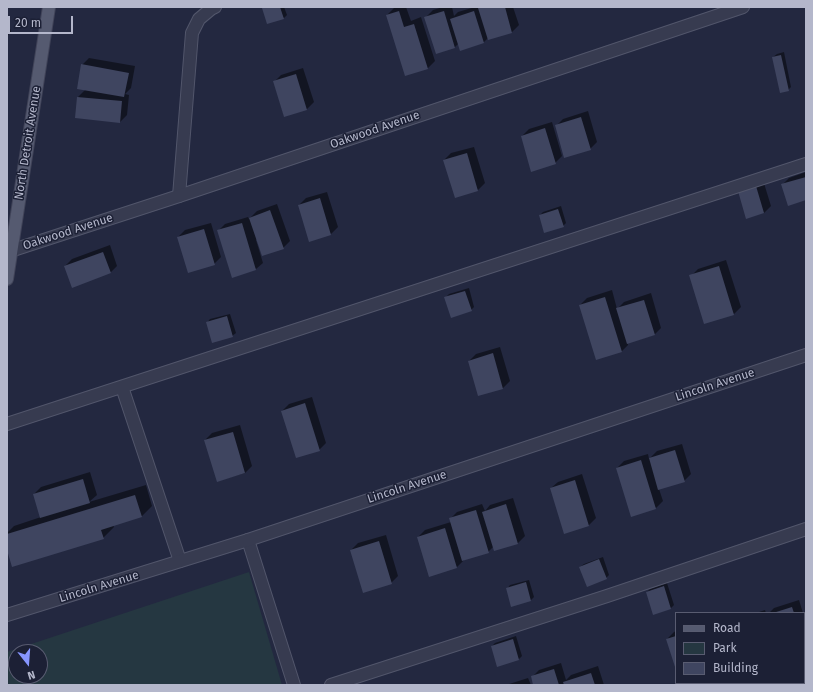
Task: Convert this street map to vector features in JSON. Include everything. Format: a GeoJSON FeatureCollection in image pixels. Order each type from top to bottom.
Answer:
{"type":"FeatureCollection","features":[{"type":"Feature","properties":{"kind":"main road","name":"North Detroit Avenue"},"geometry":{"type":"LineString","coordinates":[[7,279],[9,251],[49,7]]}},
{"type":"Feature","properties":{"kind":"street"},"geometry":{"type":"LineString","coordinates":[[179,196],[192,33],[199,19],[215,7]]}},
{"type":"Feature","properties":{"kind":"street","name":"Oakwood Avenue"},"geometry":{"type":"LineString","coordinates":[[9,251],[179,196],[743,7]]}},
{"type":"Feature","properties":{"kind":"street"},"geometry":{"type":"LineString","coordinates":[[7,424],[806,164]]}},
{"type":"Feature","properties":{"kind":"street","name":"Lincoln Avenue"},"geometry":{"type":"LineString","coordinates":[[7,616],[248,540],[806,355]]}},
{"type":"Feature","properties":{"kind":"street"},"geometry":{"type":"LineString","coordinates":[[122,387],[180,561]]}},
{"type":"Feature","properties":{"kind":"street"},"geometry":{"type":"LineString","coordinates":[[331,685],[600,598],[806,529]]}},
{"type":"Feature","properties":{"kind":"street"},"geometry":{"type":"LineString","coordinates":[[248,540],[294,685]]}},
{"type":"Feature","properties":{"kind":"green space"},"geometry":{"type":"Polygon","coordinates":[[[249,572],[282,685],[7,685],[7,652],[8,684],[48,684],[48,644],[31,644],[249,572]]]}},
{"type":"Feature","properties":{"kind":"building"},"geometry":{"type":"Polygon","coordinates":[[[280,7],[284,19],[267,24],[262,8],[280,7]]]}},
{"type":"Feature","properties":{"kind":"building"},"geometry":{"type":"Polygon","coordinates":[[[505,7],[512,33],[488,40],[478,8],[505,7]]]}},
{"type":"Feature","properties":{"kind":"building"},"geometry":{"type":"Polygon","coordinates":[[[399,11],[404,27],[414,24],[428,69],[405,76],[386,15],[399,11]]]}},
{"type":"Feature","properties":{"kind":"building"},"geometry":{"type":"Polygon","coordinates":[[[444,11],[455,48],[436,54],[424,17],[444,11]]]}},
{"type":"Feature","properties":{"kind":"building"},"geometry":{"type":"Polygon","coordinates":[[[474,11],[484,43],[460,51],[450,19],[474,11]]]}},
{"type":"Feature","properties":{"kind":"building"},"geometry":{"type":"Polygon","coordinates":[[[781,55],[789,91],[780,93],[772,57],[781,55]]]}},
{"type":"Feature","properties":{"kind":"building"},"geometry":{"type":"Polygon","coordinates":[[[81,64],[129,73],[124,97],[77,89],[81,64]]]}},
{"type":"Feature","properties":{"kind":"building"},"geometry":{"type":"Polygon","coordinates":[[[296,74],[307,110],[284,117],[273,81],[296,74]]]}},
{"type":"Feature","properties":{"kind":"building"},"geometry":{"type":"Polygon","coordinates":[[[77,97],[122,101],[120,123],[75,118],[77,97]]]}},
{"type":"Feature","properties":{"kind":"building"},"geometry":{"type":"Polygon","coordinates":[[[581,117],[591,150],[564,158],[555,125],[581,117]]]}},
{"type":"Feature","properties":{"kind":"building"},"geometry":{"type":"Polygon","coordinates":[[[545,128],[556,164],[531,172],[521,136],[545,128]]]}},
{"type":"Feature","properties":{"kind":"building"},"geometry":{"type":"Polygon","coordinates":[[[467,153],[478,191],[455,198],[443,160],[467,153]]]}},
{"type":"Feature","properties":{"kind":"building"},"geometry":{"type":"Polygon","coordinates":[[[806,177],[806,200],[788,206],[781,184],[806,177]]]}},
{"type":"Feature","properties":{"kind":"building"},"geometry":{"type":"Polygon","coordinates":[[[756,186],[764,213],[746,219],[738,191],[756,186]]]}},
{"type":"Feature","properties":{"kind":"building"},"geometry":{"type":"Polygon","coordinates":[[[320,198],[331,235],[309,242],[298,205],[320,198]]]}},
{"type":"Feature","properties":{"kind":"building"},"geometry":{"type":"Polygon","coordinates":[[[558,209],[564,227],[544,233],[539,215],[558,209]]]}},
{"type":"Feature","properties":{"kind":"building"},"geometry":{"type":"Polygon","coordinates":[[[270,210],[284,249],[262,256],[249,218],[270,210]]]}},
{"type":"Feature","properties":{"kind":"building"},"geometry":{"type":"Polygon","coordinates":[[[242,223],[256,270],[232,278],[217,230],[242,223]]]}},
{"type":"Feature","properties":{"kind":"building"},"geometry":{"type":"Polygon","coordinates":[[[204,229],[215,265],[188,273],[177,237],[204,229]]]}},
{"type":"Feature","properties":{"kind":"building"},"geometry":{"type":"Polygon","coordinates":[[[103,252],[111,273],[72,288],[64,266],[103,252]]]}},
{"type":"Feature","properties":{"kind":"building"},"geometry":{"type":"Polygon","coordinates":[[[719,266],[734,315],[704,324],[689,275],[719,266]]]}},
{"type":"Feature","properties":{"kind":"building"},"geometry":{"type":"Polygon","coordinates":[[[465,291],[472,311],[451,318],[444,297],[465,291]]]}},
{"type":"Feature","properties":{"kind":"building"},"geometry":{"type":"Polygon","coordinates":[[[605,297],[622,352],[596,360],[579,305],[605,297]]]}},
{"type":"Feature","properties":{"kind":"building"},"geometry":{"type":"Polygon","coordinates":[[[644,300],[655,335],[627,344],[616,308],[644,300]]]}},
{"type":"Feature","properties":{"kind":"building"},"geometry":{"type":"Polygon","coordinates":[[[227,316],[233,337],[212,343],[206,322],[227,316]]]}},
{"type":"Feature","properties":{"kind":"building"},"geometry":{"type":"Polygon","coordinates":[[[493,353],[503,389],[478,396],[468,361],[493,353]]]}},
{"type":"Feature","properties":{"kind":"building"},"geometry":{"type":"Polygon","coordinates":[[[305,403],[320,451],[296,458],[281,411],[305,403]]]}},
{"type":"Feature","properties":{"kind":"building"},"geometry":{"type":"Polygon","coordinates":[[[233,432],[245,473],[217,482],[204,440],[233,432]]]}},
{"type":"Feature","properties":{"kind":"building"},"geometry":{"type":"Polygon","coordinates":[[[675,450],[685,482],[658,490],[649,458],[675,450]]]}},
{"type":"Feature","properties":{"kind":"building"},"geometry":{"type":"Polygon","coordinates":[[[641,460],[656,509],[631,517],[616,468],[641,460]]]}},
{"type":"Feature","properties":{"kind":"building"},"geometry":{"type":"Polygon","coordinates":[[[83,479],[90,503],[40,518],[33,494],[83,479]]]}},
{"type":"Feature","properties":{"kind":"building"},"geometry":{"type":"Polygon","coordinates":[[[575,480],[589,526],[564,534],[550,488],[575,480]]]}},
{"type":"Feature","properties":{"kind":"building"},"geometry":{"type":"Polygon","coordinates":[[[135,495],[142,517],[101,530],[104,539],[12,567],[7,550],[7,534],[135,495]]]}},
{"type":"Feature","properties":{"kind":"building"},"geometry":{"type":"Polygon","coordinates":[[[506,504],[518,544],[494,551],[482,512],[506,504]]]}},
{"type":"Feature","properties":{"kind":"building"},"geometry":{"type":"Polygon","coordinates":[[[476,510],[489,553],[462,561],[449,518],[476,510]]]}},
{"type":"Feature","properties":{"kind":"building"},"geometry":{"type":"Polygon","coordinates":[[[445,528],[457,568],[429,577],[417,537],[445,528]]]}},
{"type":"Feature","properties":{"kind":"building"},"geometry":{"type":"Polygon","coordinates":[[[379,541],[392,584],[363,593],[350,550],[379,541]]]}},
{"type":"Feature","properties":{"kind":"building"},"geometry":{"type":"Polygon","coordinates":[[[599,559],[607,579],[587,587],[579,567],[599,559]]]}},
{"type":"Feature","properties":{"kind":"building"},"geometry":{"type":"Polygon","coordinates":[[[526,582],[531,601],[511,607],[506,588],[526,582]]]}},
{"type":"Feature","properties":{"kind":"building"},"geometry":{"type":"Polygon","coordinates":[[[664,586],[671,609],[653,615],[646,592],[664,586]]]}},
{"type":"Feature","properties":{"kind":"building"},"geometry":{"type":"Polygon","coordinates":[[[792,607],[794,612],[776,612],[792,607]]]}},
{"type":"Feature","properties":{"kind":"building"},"geometry":{"type":"Polygon","coordinates":[[[675,636],[675,667],[666,639],[675,636]]]}},
{"type":"Feature","properties":{"kind":"building"},"geometry":{"type":"Polygon","coordinates":[[[513,639],[519,660],[497,667],[491,646],[513,639]]]}},
{"type":"Feature","properties":{"kind":"building"},"geometry":{"type":"Polygon","coordinates":[[[554,669],[559,685],[533,685],[531,676],[554,669]]]}},
{"type":"Feature","properties":{"kind":"building"},"geometry":{"type":"Polygon","coordinates":[[[591,673],[595,685],[564,685],[563,682],[591,673]]]}}]}
